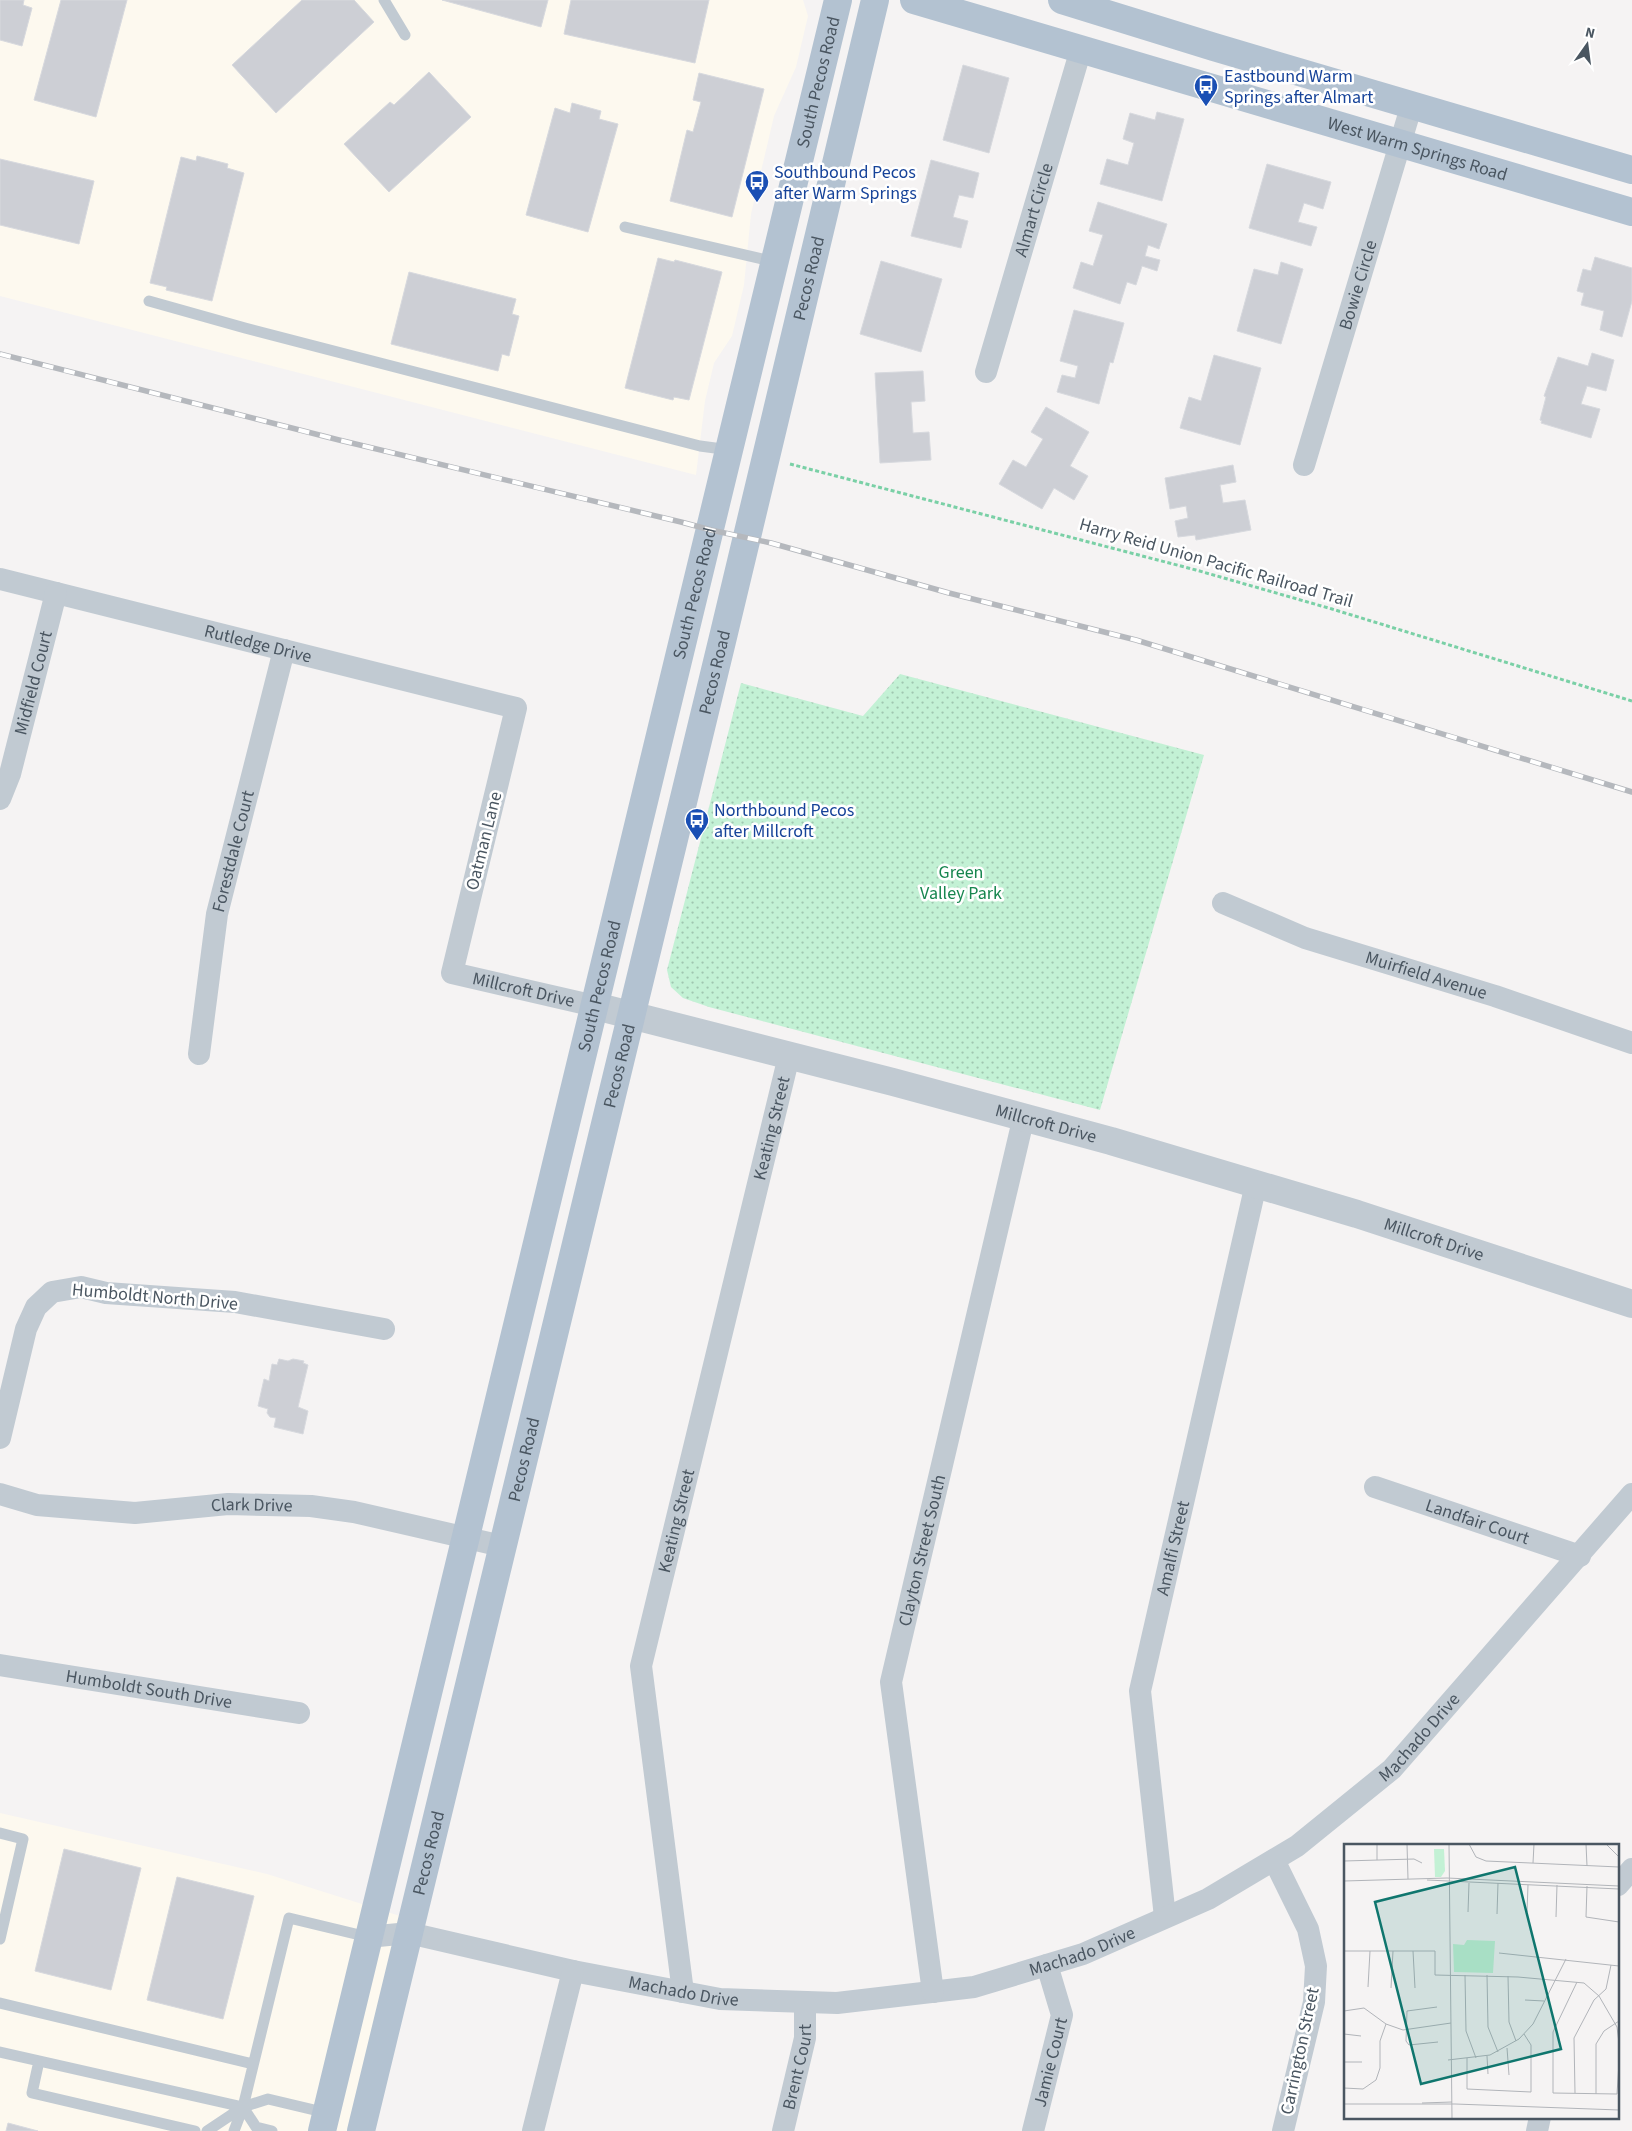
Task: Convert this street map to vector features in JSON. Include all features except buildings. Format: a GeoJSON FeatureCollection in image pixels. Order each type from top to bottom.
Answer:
{"type":"FeatureCollection","features":[{"type":"Feature","properties":{"kind":"main road","name":"South Pecos Road"},"geometry":{"type":"LineString","coordinates":[[552,1187],[838,0]]}},
{"type":"Feature","properties":{"kind":"main road","name":"Pecos Road"},"geometry":{"type":"LineString","coordinates":[[361,2131],[875,0]]}},
{"type":"Feature","properties":{"kind":"main road","name":"West Warm Springs Road"},"geometry":{"type":"LineString","coordinates":[[914,0],[1632,212]]}},
{"type":"Feature","properties":{"kind":"main road"},"geometry":{"type":"LineString","coordinates":[[1062,0],[1214,47],[1632,170]]}},
{"type":"Feature","properties":{"kind":"main road","name":"Pecos Road"},"geometry":{"type":"LineString","coordinates":[[324,2122],[552,1187]]}},
{"type":"Feature","properties":{"kind":"street","name":"Almart Circle"},"geometry":{"type":"LineString","coordinates":[[986,372],[1081,49]]}},
{"type":"Feature","properties":{"kind":"street","name":"Bowie Circle"},"geometry":{"type":"LineString","coordinates":[[1304,465],[1412,104]]}},
{"type":"Feature","properties":{"kind":"street","name":"Rutledge Drive"},"geometry":{"type":"LineString","coordinates":[[0,578],[516,708]]}},
{"type":"Feature","properties":{"kind":"street","name":"Midfield Court"},"geometry":{"type":"LineString","coordinates":[[0,799],[10,774],[56,593]]}},
{"type":"Feature","properties":{"kind":"street","name":"Forestdale Court"},"geometry":{"type":"LineString","coordinates":[[199,1054],[218,914],[284,650]]}},
{"type":"Feature","properties":{"kind":"street","name":"Oatman Lane"},"geometry":{"type":"LineString","coordinates":[[452,973],[516,708]]}},
{"type":"Feature","properties":{"kind":"street","name":"Muirfield Avenue"},"geometry":{"type":"LineString","coordinates":[[1223,902],[1306,938],[1495,996],[1632,1043]]}},
{"type":"Feature","properties":{"kind":"street","name":"Millcroft Drive"},"geometry":{"type":"LineString","coordinates":[[452,973],[595,1006],[1024,1116],[1256,1184],[1632,1304]]}},
{"type":"Feature","properties":{"kind":"street","name":"Keating Street"},"geometry":{"type":"LineString","coordinates":[[683,1992],[641,1666],[789,1056]]}},
{"type":"Feature","properties":{"kind":"street","name":"Clayton Street South"},"geometry":{"type":"LineString","coordinates":[[934,1992],[892,1682],[1024,1116]]}},
{"type":"Feature","properties":{"kind":"street","name":"Amalfi Street"},"geometry":{"type":"LineString","coordinates":[[1165,1918],[1140,1691],[1256,1184]]}},
{"type":"Feature","properties":{"kind":"street","name":"Humboldt North Drive"},"geometry":{"type":"LineString","coordinates":[[0,1438],[26,1329],[36,1307],[52,1292],[80,1287],[106,1294],[235,1302],[384,1328]]}},
{"type":"Feature","properties":{"kind":"street","name":"Landfair Court"},"geometry":{"type":"LineString","coordinates":[[1375,1487],[1580,1556]]}},
{"type":"Feature","properties":{"kind":"street","name":"Clark Drive"},"geometry":{"type":"LineString","coordinates":[[0,1494],[38,1505],[135,1513],[228,1504],[311,1506],[354,1512],[502,1546]]}},
{"type":"Feature","properties":{"kind":"street","name":"Machado Drive"},"geometry":{"type":"LineString","coordinates":[[368,1937],[409,1933],[573,1971],[720,1999],[837,2003],[974,1987],[1083,1954],[1208,1899],[1274,1860],[1297,1846],[1392,1769],[1580,1556],[1632,1494]]}},
{"type":"Feature","properties":{"kind":"street","name":"Humboldt South Drive"},"geometry":{"type":"LineString","coordinates":[[0,1665],[299,1713]]}},
{"type":"Feature","properties":{"kind":"street","name":"Carrington Street"},"geometry":{"type":"LineString","coordinates":[[1274,1860],[1308,1929],[1316,1966],[1314,2002],[1283,2131]]}},
{"type":"Feature","properties":{"kind":"street"},"geometry":{"type":"LineString","coordinates":[[1620,1883],[1632,1869]]}},
{"type":"Feature","properties":{"kind":"street","name":"Jamie Court"},"geometry":{"type":"LineString","coordinates":[[1033,2131],[1062,2015],[1047,1965]]}},
{"type":"Feature","properties":{"kind":"street"},"geometry":{"type":"LineString","coordinates":[[533,2131],[573,1971]]}},
{"type":"Feature","properties":{"kind":"street","name":"Brent Court"},"geometry":{"type":"LineString","coordinates":[[783,2131],[805,2038],[805,2002]]}},
{"type":"Feature","properties":{"kind":"street"},"geometry":{"type":"LineString","coordinates":[[1537,2131],[1540,2118]]}},
{"type":"Feature","properties":{"kind":"lane"},"geometry":{"type":"LineString","coordinates":[[384,0],[405,34]]}},
{"type":"Feature","properties":{"kind":"lane"},"geometry":{"type":"LineString","coordinates":[[625,227],[776,262]]}},
{"type":"Feature","properties":{"kind":"lane"},"geometry":{"type":"LineString","coordinates":[[149,301],[244,328],[690,444],[730,450]]}},
{"type":"Feature","properties":{"kind":"lane"},"geometry":{"type":"LineString","coordinates":[[0,1833],[23,1839],[0,1939]]}},
{"type":"Feature","properties":{"kind":"lane"},"geometry":{"type":"LineString","coordinates":[[234,2131],[243,2107],[289,1918],[368,1937]]}},
{"type":"Feature","properties":{"kind":"lane"},"geometry":{"type":"LineString","coordinates":[[0,2003],[254,2064]]}},
{"type":"Feature","properties":{"kind":"lane"},"geometry":{"type":"LineString","coordinates":[[0,2052],[243,2107],[256,2127],[272,2131]]}},
{"type":"Feature","properties":{"kind":"lane"},"geometry":{"type":"LineString","coordinates":[[39,2061],[32,2093],[195,2131]]}},
{"type":"Feature","properties":{"kind":"lane"},"geometry":{"type":"LineString","coordinates":[[207,2131],[243,2107],[268,2099],[324,2122]]}},
{"type":"Feature","properties":{"kind":"path","name":"Harry Reid Union Pacific Railroad Trail"},"geometry":{"type":"LineString","coordinates":[[790,464],[1205,573],[1360,617],[1632,701]]}},
{"type":"Feature","properties":{"kind":"shaded area"},"geometry":{"type":"Polygon","coordinates":[[[0,0],[803,0],[808,16],[796,67],[774,116],[751,214],[744,285],[732,336],[714,363],[705,401],[696,475],[0,296],[0,0]]]}},
{"type":"Feature","properties":{"kind":"shaded area"},"geometry":{"type":"Polygon","coordinates":[[[0,1813],[267,1874],[400,1916],[347,2131],[0,2131],[0,1813]]]}},
{"type":"Feature","properties":{"kind":"green space","name":"Green Valley Park"},"geometry":{"type":"Polygon","coordinates":[[[900,674],[1204,755],[1100,1110],[709,1007],[683,998],[671,987],[667,970],[741,683],[863,716],[900,674]]]}},
{"type":"Feature","properties":{"kind":"railway"},"geometry":{"type":"LineString","coordinates":[[0,354],[339,440],[771,543],[949,593],[1136,640],[1632,792]]}},
{"type":"Feature","properties":{"kind":"place","name":"Eastbound Warm Springs after Almart"},"geometry":{"type":"Point","coordinates":[1206,107]}},
{"type":"Feature","properties":{"kind":"place","name":"Southbound Pecos after Warm Springs"},"geometry":{"type":"Point","coordinates":[757,203]}},
{"type":"Feature","properties":{"kind":"place","name":"Northbound Pecos after Millcroft"},"geometry":{"type":"Point","coordinates":[697,841]}}]}
